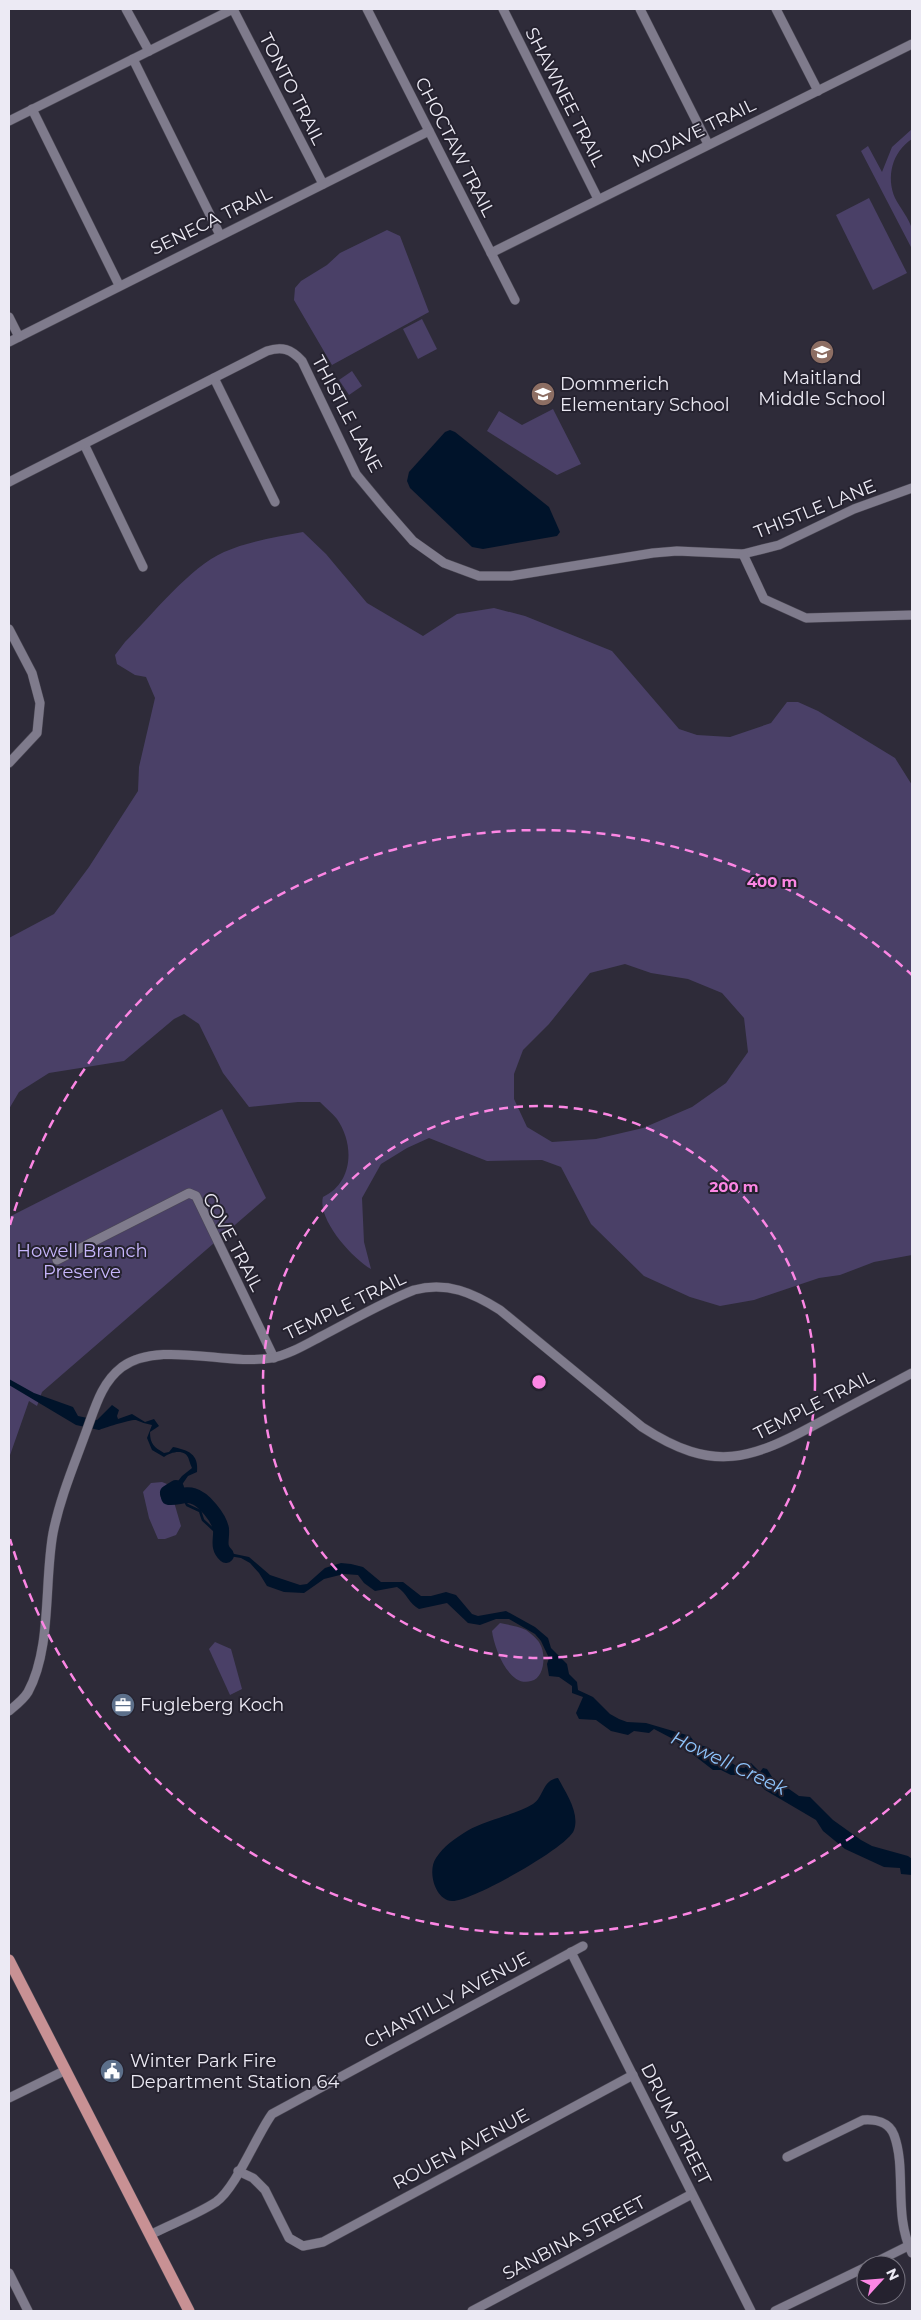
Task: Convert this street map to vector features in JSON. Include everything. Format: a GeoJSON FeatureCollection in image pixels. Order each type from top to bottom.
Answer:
{"type":"FeatureCollection","features":[{"type":"Feature","properties":{"kind":"main road"},"geometry":{"type":"LineString","coordinates":[[9,1960],[189,2311]]}},
{"type":"Feature","properties":{"kind":"street"},"geometry":{"type":"LineString","coordinates":[[126,9],[149,51]]}},
{"type":"Feature","properties":{"kind":"street"},"geometry":{"type":"LineString","coordinates":[[9,121],[233,9]]}},
{"type":"Feature","properties":{"kind":"street","name":"TONTO TRAIL"},"geometry":{"type":"LineString","coordinates":[[233,9],[323,184]]}},
{"type":"Feature","properties":{"kind":"street","name":"CHOCTAW TRAIL"},"geometry":{"type":"LineString","coordinates":[[367,9],[515,300]]}},
{"type":"Feature","properties":{"kind":"street","name":"SHAWNEE TRAIL"},"geometry":{"type":"LineString","coordinates":[[503,9],[598,199]]}},
{"type":"Feature","properties":{"kind":"street"},"geometry":{"type":"LineString","coordinates":[[640,9],[708,144]]}},
{"type":"Feature","properties":{"kind":"street"},"geometry":{"type":"LineString","coordinates":[[776,9],[818,91]]}},
{"type":"Feature","properties":{"kind":"street","name":"MOJAVE TRAIL"},"geometry":{"type":"LineString","coordinates":[[491,253],[912,44]]}},
{"type":"Feature","properties":{"kind":"street"},"geometry":{"type":"LineString","coordinates":[[133,59],[220,235]]}},
{"type":"Feature","properties":{"kind":"street"},"geometry":{"type":"LineString","coordinates":[[32,110],[119,285]]}},
{"type":"Feature","properties":{"kind":"street","name":"SENECA TRAIL"},"geometry":{"type":"LineString","coordinates":[[9,342],[119,285],[429,131]]}},
{"type":"Feature","properties":{"kind":"street"},"geometry":{"type":"LineString","coordinates":[[9,317],[19,337]]}},
{"type":"Feature","properties":{"kind":"street","name":"THISTLE LANE"},"geometry":{"type":"LineString","coordinates":[[9,482],[274,348],[286,349],[296,354],[302,361],[356,474],[413,541],[444,563],[479,576],[511,576],[653,553],[677,551],[743,554],[779,545],[854,509],[912,488]]}},
{"type":"Feature","properties":{"kind":"street"},"geometry":{"type":"LineString","coordinates":[[214,378],[275,502]]}},
{"type":"Feature","properties":{"kind":"street"},"geometry":{"type":"LineString","coordinates":[[84,444],[143,567]]}},
{"type":"Feature","properties":{"kind":"street"},"geometry":{"type":"LineString","coordinates":[[743,554],[764,599],[806,618],[912,615]]}},
{"type":"Feature","properties":{"kind":"street"},"geometry":{"type":"LineString","coordinates":[[9,629],[32,673],[40,703],[37,733],[9,763]]}},
{"type":"Feature","properties":{"kind":"street","name":"COVE TRAIL"},"geometry":{"type":"LineString","coordinates":[[57,1260],[190,1194],[196,1196],[274,1358]]}},
{"type":"Feature","properties":{"kind":"street","name":"TEMPLE TRAIL"},"geometry":{"type":"LineString","coordinates":[[9,1711],[27,1694],[37,1667],[42,1645],[55,1525],[86,1431],[109,1380],[121,1368],[136,1360],[174,1355],[242,1360],[274,1358],[304,1346],[414,1290],[431,1286],[452,1288],[475,1294],[500,1310],[642,1427],[663,1440],[689,1452],[715,1457],[742,1456],[769,1449],[912,1372]]}},
{"type":"Feature","properties":{"kind":"street","name":"CHANTILLY AVENUE"},"geometry":{"type":"LineString","coordinates":[[150,2235],[216,2201],[226,2191],[238,2172],[259,2132],[272,2114],[279,2109],[583,1946]]}},
{"type":"Feature","properties":{"kind":"street","name":"DRUM STREET"},"geometry":{"type":"LineString","coordinates":[[571,1952],[751,2311]]}},
{"type":"Feature","properties":{"kind":"street"},"geometry":{"type":"LineString","coordinates":[[9,2098],[66,2070]]}},
{"type":"Feature","properties":{"kind":"street","name":"ROUEN AVENUE"},"geometry":{"type":"LineString","coordinates":[[238,2172],[253,2178],[265,2190],[289,2238],[303,2246],[323,2242],[633,2075]]}},
{"type":"Feature","properties":{"kind":"street"},"geometry":{"type":"LineString","coordinates":[[787,2157],[863,2120],[875,2119],[888,2126],[894,2134],[898,2152],[901,2214],[911,2247],[893,2255]]}},
{"type":"Feature","properties":{"kind":"street","name":"SANBINA STREET"},"geometry":{"type":"LineString","coordinates":[[472,2311],[692,2194]]}},
{"type":"Feature","properties":{"kind":"street"},"geometry":{"type":"LineString","coordinates":[[775,2311],[856,2272]]}},
{"type":"Feature","properties":{"kind":"street"},"geometry":{"type":"LineString","coordinates":[[9,2273],[28,2311]]}},
{"type":"Feature","properties":{"kind":"green space"},"geometry":{"type":"Polygon","coordinates":[[[912,129],[912,139],[905,144],[895,158],[891,182],[895,198],[912,229],[912,249],[861,151],[868,146],[882,172],[892,147],[912,129]]]}},
{"type":"Feature","properties":{"kind":"green space"},"geometry":{"type":"Polygon","coordinates":[[[869,198],[907,273],[873,290],[836,215],[869,198]]]}},
{"type":"Feature","properties":{"kind":"green space"},"geometry":{"type":"Polygon","coordinates":[[[387,230],[400,236],[429,312],[332,365],[294,300],[295,288],[301,281],[327,265],[340,253],[387,230]]]}},
{"type":"Feature","properties":{"kind":"green space"},"geometry":{"type":"Polygon","coordinates":[[[422,319],[437,349],[418,359],[403,329],[422,319]]]}},
{"type":"Feature","properties":{"kind":"green space"},"geometry":{"type":"Polygon","coordinates":[[[352,371],[362,386],[349,395],[339,380],[352,371]]]}},
{"type":"Feature","properties":{"kind":"green space"},"geometry":{"type":"Polygon","coordinates":[[[553,409],[581,464],[557,475],[487,431],[499,411],[522,425],[553,409]]]}},
{"type":"Feature","properties":{"kind":"green space"},"geometry":{"type":"Polygon","coordinates":[[[303,532],[326,554],[367,603],[423,636],[457,614],[494,608],[525,616],[612,651],[679,729],[697,735],[730,737],[771,723],[787,702],[798,702],[818,711],[895,758],[912,785],[912,1255],[874,1262],[840,1275],[819,1278],[754,1300],[720,1306],[690,1297],[644,1276],[591,1224],[561,1167],[542,1160],[487,1161],[429,1138],[407,1148],[381,1164],[362,1198],[364,1242],[371,1269],[363,1264],[346,1247],[325,1216],[323,1197],[333,1191],[340,1183],[348,1162],[347,1140],[337,1119],[320,1102],[298,1102],[249,1107],[223,1073],[199,1024],[184,1014],[174,1019],[124,1061],[49,1073],[19,1092],[9,1109],[9,938],[54,914],[89,867],[138,791],[139,767],[155,698],[146,677],[135,675],[117,664],[115,655],[172,592],[211,559],[243,545],[303,532]],[[625,964],[590,973],[549,1024],[523,1050],[514,1074],[514,1099],[527,1127],[552,1142],[596,1139],[643,1128],[692,1107],[726,1083],[748,1052],[744,1018],[722,993],[688,979],[651,973],[625,964]]]}},
{"type":"Feature","properties":{"kind":"green space","name":"Howell Branch Preserve"},"geometry":{"type":"Polygon","coordinates":[[[222,1109],[266,1198],[42,1392],[37,1406],[29,1401],[9,1458],[9,1217],[222,1109]]]}},
{"type":"Feature","properties":{"kind":"green space"},"geometry":{"type":"Polygon","coordinates":[[[162,1482],[167,1484],[160,1496],[164,1500],[174,1502],[181,1526],[176,1535],[165,1539],[158,1539],[149,1518],[143,1492],[151,1483],[162,1482]]]}},
{"type":"Feature","properties":{"kind":"green space"},"geometry":{"type":"Polygon","coordinates":[[[500,1623],[526,1630],[539,1642],[543,1653],[543,1665],[536,1679],[523,1682],[516,1679],[504,1665],[499,1656],[492,1631],[500,1623]]]}},
{"type":"Feature","properties":{"kind":"green space"},"geometry":{"type":"Polygon","coordinates":[[[215,1642],[231,1649],[242,1689],[230,1695],[209,1649],[215,1642]]]}},
{"type":"Feature","properties":{"kind":"water"},"geometry":{"type":"Polygon","coordinates":[[[450,430],[549,507],[560,532],[557,536],[483,549],[472,547],[410,488],[407,481],[409,472],[445,432],[450,430]]]}},
{"type":"Feature","properties":{"kind":"water"},"geometry":{"type":"Polygon","coordinates":[[[9,1379],[34,1393],[73,1407],[78,1416],[97,1420],[112,1405],[119,1410],[118,1419],[132,1414],[145,1422],[154,1419],[159,1426],[150,1432],[153,1445],[164,1453],[169,1452],[173,1447],[188,1451],[196,1461],[197,1472],[188,1476],[179,1489],[171,1494],[171,1496],[178,1495],[175,1501],[164,1500],[160,1494],[169,1484],[174,1486],[192,1468],[187,1456],[182,1452],[164,1457],[152,1450],[147,1438],[152,1425],[133,1420],[99,1430],[76,1425],[9,1385],[9,1379]]]}},
{"type":"Feature","properties":{"kind":"water"},"geometry":{"type":"Polygon","coordinates":[[[222,1535],[225,1552],[249,1557],[270,1575],[300,1585],[307,1584],[325,1568],[341,1563],[351,1564],[363,1567],[381,1582],[403,1582],[421,1596],[431,1596],[446,1592],[456,1595],[472,1614],[478,1616],[506,1611],[535,1627],[548,1638],[551,1648],[567,1664],[569,1674],[577,1682],[578,1690],[593,1697],[610,1714],[627,1722],[646,1723],[690,1736],[696,1744],[707,1747],[738,1767],[744,1768],[751,1763],[760,1772],[763,1768],[767,1769],[772,1777],[799,1796],[810,1797],[833,1820],[861,1840],[872,1846],[908,1856],[912,1859],[912,1875],[901,1874],[900,1868],[884,1867],[845,1849],[823,1831],[816,1820],[765,1790],[755,1779],[747,1775],[731,1775],[721,1770],[713,1770],[673,1739],[654,1729],[649,1733],[634,1731],[628,1735],[611,1731],[596,1720],[579,1719],[576,1713],[583,1697],[572,1693],[572,1686],[559,1677],[549,1676],[547,1664],[549,1658],[541,1641],[535,1634],[509,1619],[496,1619],[480,1625],[468,1623],[447,1603],[419,1609],[397,1587],[375,1591],[364,1583],[358,1575],[344,1574],[324,1579],[304,1593],[284,1592],[267,1586],[250,1563],[241,1558],[223,1555],[217,1544],[217,1536],[222,1535]]]}},
{"type":"Feature","properties":{"kind":"water"},"geometry":{"type":"Polygon","coordinates":[[[558,1778],[574,1810],[574,1830],[568,1838],[538,1860],[478,1893],[452,1901],[441,1896],[434,1884],[432,1870],[436,1858],[446,1846],[467,1831],[483,1823],[517,1812],[533,1804],[537,1801],[546,1785],[553,1779],[558,1778]]]}},
{"type":"Feature","properties":{"kind":"waterway","name":"Howell Creek"},"geometry":{"type":"LineString","coordinates":[[176,1488],[168,1493],[169,1497],[193,1496],[202,1501],[214,1515],[220,1525],[220,1543],[226,1555]]}},
{"type":"Feature","properties":{"kind":"waterway"},"geometry":{"type":"LineString","coordinates":[[176,1498],[185,1501],[187,1505],[200,1511],[203,1520],[217,1533],[218,1539]]}},
{"type":"Feature","properties":{"kind":"place","name":"Maitland Middle School"},"geometry":{"type":"Point","coordinates":[822,352]}},
{"type":"Feature","properties":{"kind":"place","name":"Dommerich Elementary School"},"geometry":{"type":"Point","coordinates":[543,394]}},
{"type":"Feature","properties":{"kind":"place","name":"Fugleberg Koch"},"geometry":{"type":"Point","coordinates":[123,1705]}},
{"type":"Feature","properties":{"kind":"place","name":"Winter Park Fire Department Station 64"},"geometry":{"type":"Point","coordinates":[112,2071]}}]}
